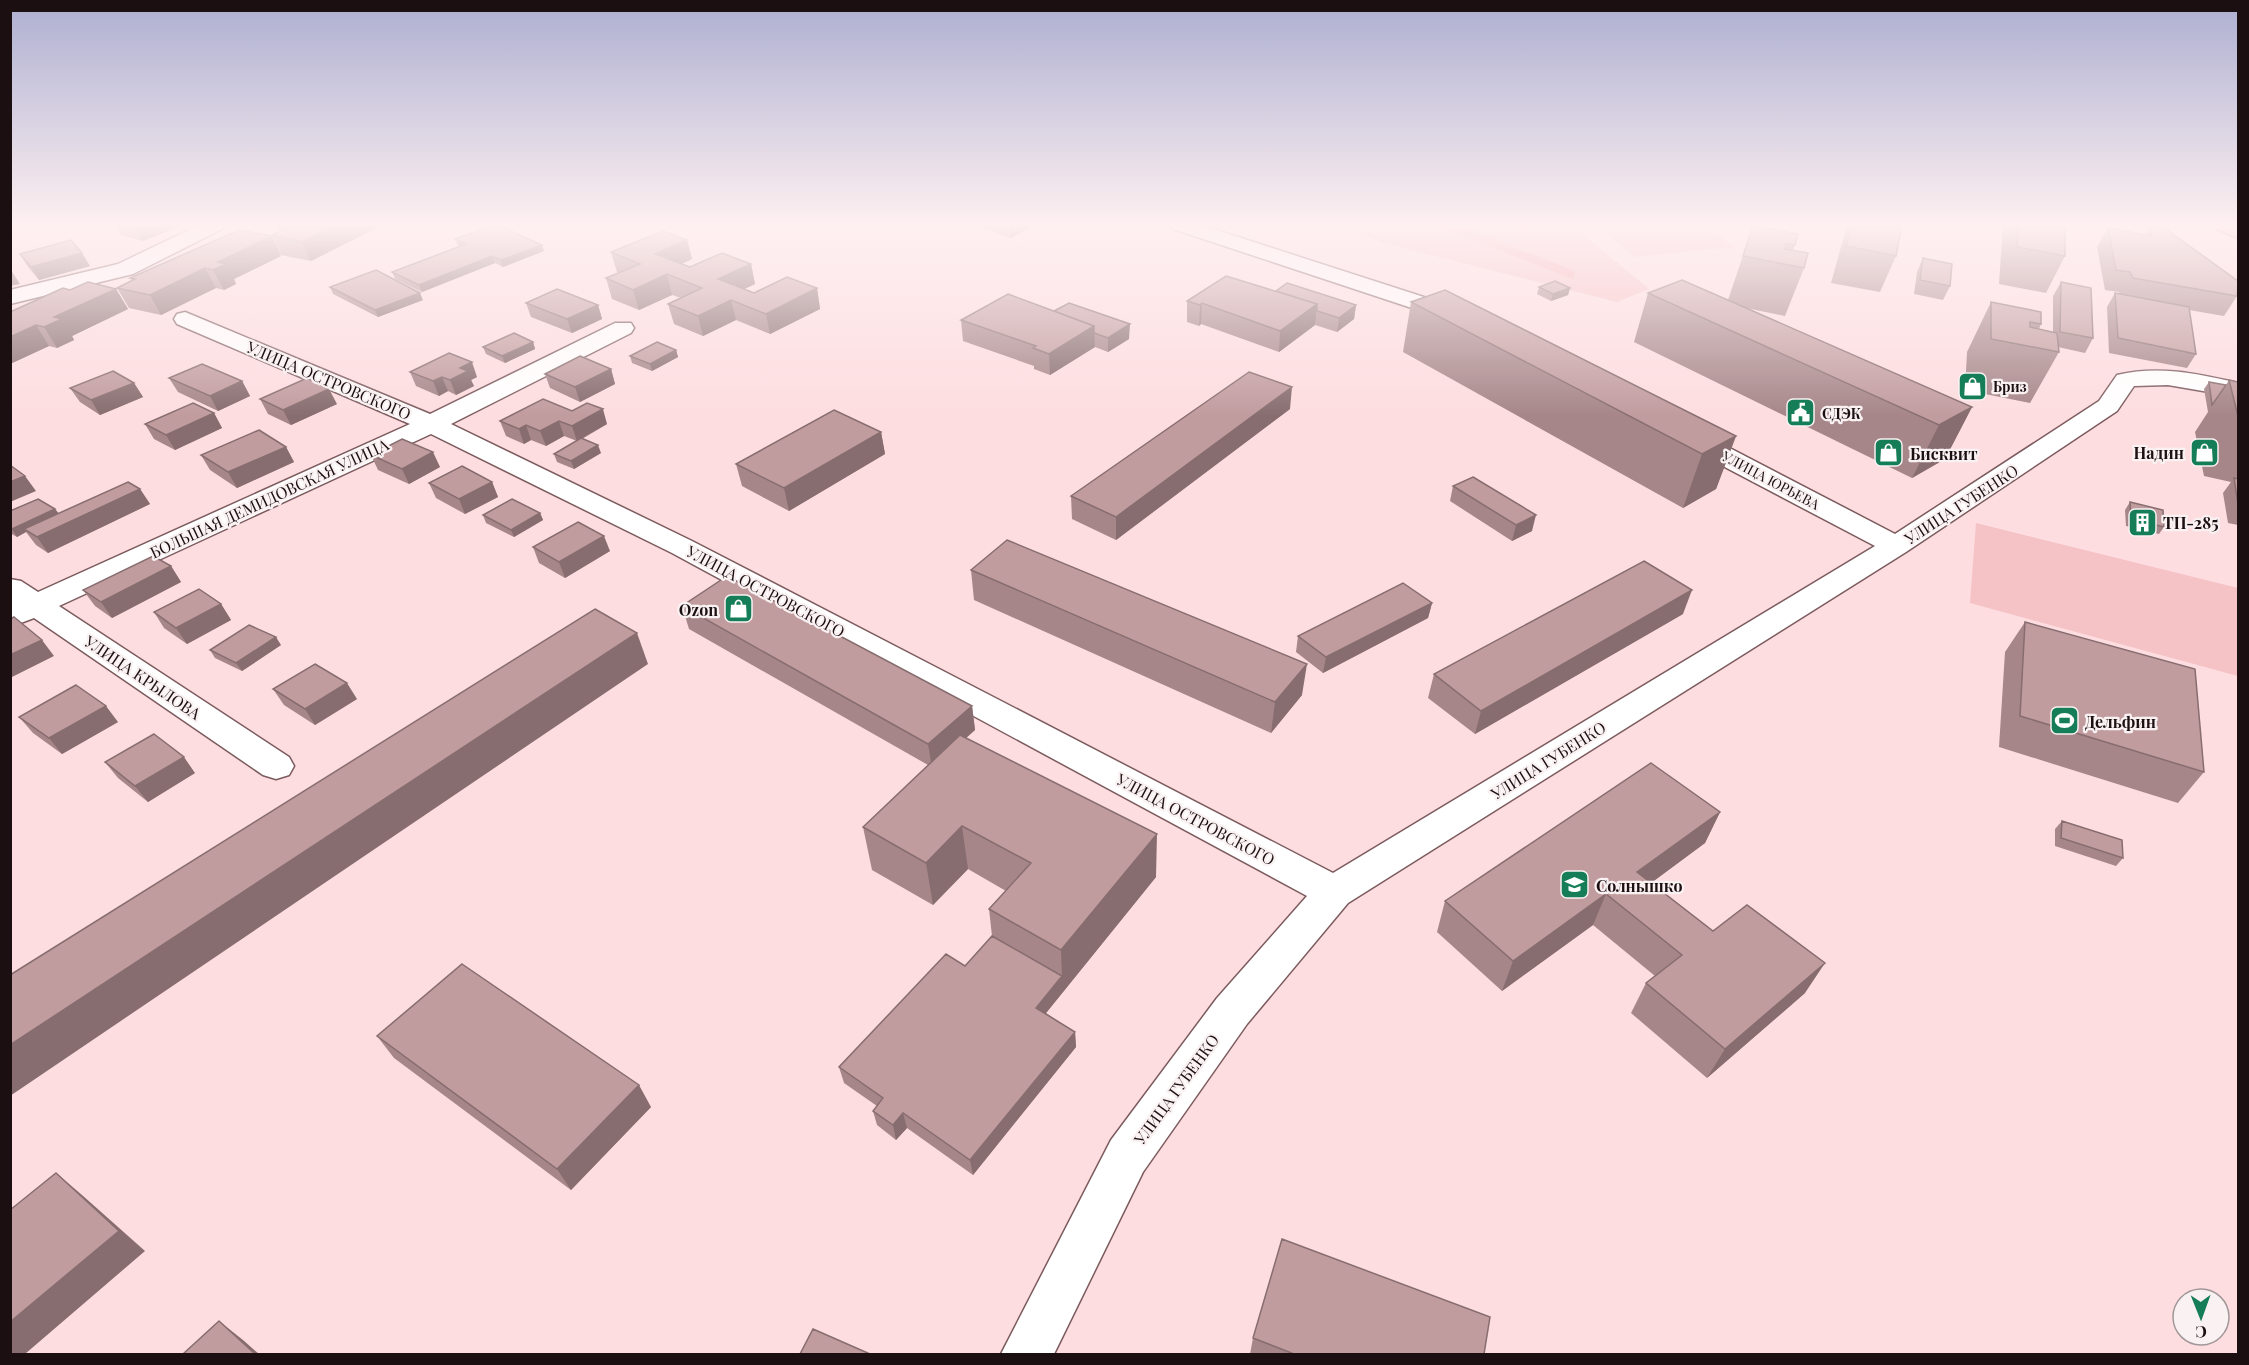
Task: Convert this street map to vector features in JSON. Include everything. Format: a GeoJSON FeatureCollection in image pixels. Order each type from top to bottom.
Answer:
{"type":"FeatureCollection","features":[{"type":"Feature","properties":{"kind":"street"},"geometry":{"type":"LineString","coordinates":[[10,297],[44,289]]}},
{"type":"Feature","properties":{"kind":"street"},"geometry":{"type":"LineString","coordinates":[[1380,289],[1447,310],[1479,327]]}},
{"type":"Feature","properties":{"kind":"street","name":"УЛИЦА ОСТРОВСКОГО"},"geometry":{"type":"LineString","coordinates":[[185,319],[431,424],[682,547],[1334,892]]}},
{"type":"Feature","properties":{"kind":"street","name":"БОЛЬШАЯ ДЕМИДОВСКАЯ УЛИЦА"},"geometry":{"type":"LineString","coordinates":[[19,604],[431,424],[623,328]]}},
{"type":"Feature","properties":{"kind":"street","name":"УЛИЦА ГУБЕНКО"},"geometry":{"type":"LineString","coordinates":[[1027,1354],[1127,1156],[1232,1011],[1334,892],[1896,546],[1950,508],[2013,471],[2108,406],[2126,380],[2141,376],[2173,378],[2238,390]]}},
{"type":"Feature","properties":{"kind":"street","name":"УЛИЦА ЮРЬЕВА"},"geometry":{"type":"LineString","coordinates":[[1666,425],[1896,546]]}},
{"type":"Feature","properties":{"kind":"street","name":"УЛИЦА КРЫЛОВА"},"geometry":{"type":"LineString","coordinates":[[19,604],[276,766]]}},
{"type":"Feature","properties":{"kind":"shaded area"},"geometry":{"type":"Polygon","coordinates":[[[1564,289],[1649,289],[1617,302],[1564,289]]]}},
{"type":"Feature","properties":{"kind":"shaded area"},"geometry":{"type":"Polygon","coordinates":[[[1976,523],[2238,588],[2238,676],[1970,603],[1976,523]]]}},
{"type":"Feature","properties":{"kind":"building"},"geometry":{"type":"Polygon","coordinates":[[[61,289],[116,289],[54,317],[62,319],[44,327],[36,325],[10,337],[10,312],[61,289]]]}},
{"type":"Feature","properties":{"kind":"building"},"geometry":{"type":"Polygon","coordinates":[[[120,289],[163,289],[150,295],[120,289]]]}},
{"type":"Feature","properties":{"kind":"building"},"geometry":{"type":"Polygon","coordinates":[[[333,289],[412,289],[420,293],[375,310],[333,289]]]}},
{"type":"Feature","properties":{"kind":"building"},"geometry":{"type":"Polygon","coordinates":[[[557,289],[598,305],[567,319],[526,303],[557,289]]]}},
{"type":"Feature","properties":{"kind":"building"},"geometry":{"type":"Polygon","coordinates":[[[701,289],[743,289],[754,293],[763,289],[816,289],[766,314],[731,300],[698,316],[668,304],[701,289]]]}},
{"type":"Feature","properties":{"kind":"building"},"geometry":{"type":"Polygon","coordinates":[[[1206,289],[1267,289],[1317,304],[1280,331],[1202,303],[1200,305],[1187,301],[1206,289]]]}},
{"type":"Feature","properties":{"kind":"building"},"geometry":{"type":"Polygon","coordinates":[[[1279,289],[1305,289],[1356,305],[1339,318],[1317,311],[1317,304],[1276,291],[1279,289]]]}},
{"type":"Feature","properties":{"kind":"building"},"geometry":{"type":"Polygon","coordinates":[[[1542,289],[1568,289],[1553,294],[1542,289]]]}},
{"type":"Feature","properties":{"kind":"building"},"geometry":{"type":"Polygon","coordinates":[[[1659,289],[1702,289],[1972,407],[1939,425],[1648,293],[1659,289]]]}},
{"type":"Feature","properties":{"kind":"building"},"geometry":{"type":"Polygon","coordinates":[[[2061,289],[2091,289],[2093,338],[2060,332],[2061,289]]]}},
{"type":"Feature","properties":{"kind":"building"},"geometry":{"type":"Polygon","coordinates":[[[2195,289],[2237,289],[2237,296],[2195,289]]]}},
{"type":"Feature","properties":{"kind":"building"},"geometry":{"type":"Polygon","coordinates":[[[1445,290],[1736,436],[1702,454],[1411,302],[1445,290]]]}},
{"type":"Feature","properties":{"kind":"building"},"geometry":{"type":"Polygon","coordinates":[[[2115,293],[2189,307],[2196,354],[2118,338],[2115,293]]]}},
{"type":"Feature","properties":{"kind":"building"},"geometry":{"type":"Polygon","coordinates":[[[1008,294],[1094,326],[1049,354],[1033,348],[1036,346],[961,320],[1008,294]]]}},
{"type":"Feature","properties":{"kind":"building"},"geometry":{"type":"Polygon","coordinates":[[[1991,302],[2041,312],[2041,324],[2030,322],[2030,327],[2057,333],[2059,352],[1991,339],[1991,302]]]}},
{"type":"Feature","properties":{"kind":"building"},"geometry":{"type":"Polygon","coordinates":[[[1069,303],[1130,324],[1108,338],[1094,333],[1094,326],[1054,311],[1069,303]]]}},
{"type":"Feature","properties":{"kind":"building"},"geometry":{"type":"Polygon","coordinates":[[[514,333],[533,342],[502,356],[483,347],[514,333]]]}},
{"type":"Feature","properties":{"kind":"building"},"geometry":{"type":"Polygon","coordinates":[[[657,342],[676,350],[650,364],[630,356],[657,342]]]}},
{"type":"Feature","properties":{"kind":"building"},"geometry":{"type":"Polygon","coordinates":[[[449,353],[472,362],[460,368],[468,371],[450,380],[442,377],[433,381],[410,372],[449,353]]]}},
{"type":"Feature","properties":{"kind":"building"},"geometry":{"type":"Polygon","coordinates":[[[580,356],[611,369],[575,387],[545,374],[580,356]]]}},
{"type":"Feature","properties":{"kind":"building"},"geometry":{"type":"Polygon","coordinates":[[[202,364],[242,381],[210,396],[169,378],[202,364]]]}},
{"type":"Feature","properties":{"kind":"building"},"geometry":{"type":"Polygon","coordinates":[[[113,371],[134,383],[91,400],[70,388],[113,371]]]}},
{"type":"Feature","properties":{"kind":"building"},"geometry":{"type":"Polygon","coordinates":[[[1249,372],[1292,387],[1116,517],[1071,496],[1249,372]]]}},
{"type":"Feature","properties":{"kind":"building"},"geometry":{"type":"Polygon","coordinates":[[[307,378],[329,389],[283,410],[260,399],[307,378]]]}},
{"type":"Feature","properties":{"kind":"building"},"geometry":{"type":"Polygon","coordinates":[[[2229,380],[2238,382],[2238,416],[2229,380]]]}},
{"type":"Feature","properties":{"kind":"building"},"geometry":{"type":"Polygon","coordinates":[[[2209,382],[2226,385],[2212,405],[2209,382]]]}},
{"type":"Feature","properties":{"kind":"building"},"geometry":{"type":"Polygon","coordinates":[[[543,399],[572,411],[587,403],[603,409],[572,426],[559,421],[540,431],[526,425],[519,429],[500,421],[543,399]]]}},
{"type":"Feature","properties":{"kind":"building"},"geometry":{"type":"Polygon","coordinates":[[[193,403],[214,413],[166,435],[145,424],[193,403]]]}},
{"type":"Feature","properties":{"kind":"building"},"geometry":{"type":"Polygon","coordinates":[[[834,410],[881,432],[784,488],[736,464],[834,410]]]}},
{"type":"Feature","properties":{"kind":"building"},"geometry":{"type":"Polygon","coordinates":[[[259,430],[286,447],[228,472],[201,455],[259,430]]]}},
{"type":"Feature","properties":{"kind":"building"},"geometry":{"type":"Polygon","coordinates":[[[581,438],[598,445],[571,461],[554,454],[581,438]]]}},
{"type":"Feature","properties":{"kind":"building"},"geometry":{"type":"Polygon","coordinates":[[[402,439],[433,452],[402,469],[371,455],[402,439]]]}},
{"type":"Feature","properties":{"kind":"building"},"geometry":{"type":"Polygon","coordinates":[[[10,465],[25,476],[10,482],[10,465]]]}},
{"type":"Feature","properties":{"kind":"building"},"geometry":{"type":"Polygon","coordinates":[[[462,466],[492,482],[459,499],[429,483],[462,466]]]}},
{"type":"Feature","properties":{"kind":"building"},"geometry":{"type":"Polygon","coordinates":[[[1473,477],[1536,515],[1516,525],[1453,486],[1473,477]]]}},
{"type":"Feature","properties":{"kind":"building"},"geometry":{"type":"Polygon","coordinates":[[[2234,478],[2238,479],[2238,504],[2234,478]]]}},
{"type":"Feature","properties":{"kind":"building"},"geometry":{"type":"Polygon","coordinates":[[[128,482],[140,489],[37,537],[24,529],[128,482]]]}},
{"type":"Feature","properties":{"kind":"building"},"geometry":{"type":"Polygon","coordinates":[[[38,499],[55,509],[10,528],[10,511],[38,499]]]}},
{"type":"Feature","properties":{"kind":"building"},"geometry":{"type":"Polygon","coordinates":[[[512,499],[540,513],[511,530],[483,515],[512,499]]]}},
{"type":"Feature","properties":{"kind":"building"},"geometry":{"type":"Polygon","coordinates":[[[2130,502],[2163,510],[2164,527],[2131,519],[2130,502]]]}},
{"type":"Feature","properties":{"kind":"building"},"geometry":{"type":"Polygon","coordinates":[[[578,522],[604,536],[559,562],[533,547],[578,522]]]}},
{"type":"Feature","properties":{"kind":"building"},"geometry":{"type":"Polygon","coordinates":[[[1007,540],[1307,664],[1275,702],[971,570],[1007,540]]]}},
{"type":"Feature","properties":{"kind":"building"},"geometry":{"type":"Polygon","coordinates":[[[153,556],[171,566],[101,602],[83,590],[153,556]]]}},
{"type":"Feature","properties":{"kind":"building"},"geometry":{"type":"Polygon","coordinates":[[[1644,561],[1692,590],[1481,711],[1434,674],[1644,561]]]}},
{"type":"Feature","properties":{"kind":"building"},"geometry":{"type":"Polygon","coordinates":[[[727,576],[972,706],[928,744],[682,606],[727,576]]]}},
{"type":"Feature","properties":{"kind":"building"},"geometry":{"type":"Polygon","coordinates":[[[1403,583],[1432,603],[1326,657],[1298,636],[1403,583]]]}},
{"type":"Feature","properties":{"kind":"building"},"geometry":{"type":"Polygon","coordinates":[[[199,589],[221,604],[176,628],[154,612],[199,589]]]}},
{"type":"Feature","properties":{"kind":"building"},"geometry":{"type":"Polygon","coordinates":[[[595,609],[637,633],[10,1045],[10,975],[595,609]]]}},
{"type":"Feature","properties":{"kind":"building"},"geometry":{"type":"Polygon","coordinates":[[[14,617],[42,640],[10,655],[10,619],[14,617]]]}},
{"type":"Feature","properties":{"kind":"building"},"geometry":{"type":"Polygon","coordinates":[[[2025,622],[2195,669],[2204,772],[2020,716],[2025,622]]]}},
{"type":"Feature","properties":{"kind":"building"},"geometry":{"type":"Polygon","coordinates":[[[249,625],[276,637],[236,663],[210,650],[249,625]]]}},
{"type":"Feature","properties":{"kind":"building"},"geometry":{"type":"Polygon","coordinates":[[[315,664],[347,683],[305,709],[273,689],[315,664]]]}},
{"type":"Feature","properties":{"kind":"building"},"geometry":{"type":"Polygon","coordinates":[[[76,685],[106,706],[49,738],[19,717],[76,685]]]}},
{"type":"Feature","properties":{"kind":"building"},"geometry":{"type":"Polygon","coordinates":[[[154,734],[184,757],[135,786],[105,762],[154,734]]]}},
{"type":"Feature","properties":{"kind":"building"},"geometry":{"type":"Polygon","coordinates":[[[960,735],[1157,834],[1061,950],[989,909],[1031,863],[962,826],[926,863],[863,827],[960,735]]]}},
{"type":"Feature","properties":{"kind":"building"},"geometry":{"type":"Polygon","coordinates":[[[1651,763],[1720,812],[1637,872],[1713,931],[1747,905],[1825,963],[1725,1049],[1646,983],[1682,955],[1606,894],[1513,961],[1445,901],[1651,763]]]}},
{"type":"Feature","properties":{"kind":"building"},"geometry":{"type":"Polygon","coordinates":[[[2062,821],[2122,840],[2123,858],[2061,838],[2062,821]]]}},
{"type":"Feature","properties":{"kind":"building"},"geometry":{"type":"Polygon","coordinates":[[[992,936],[1062,976],[1036,1008],[1075,1032],[970,1160],[903,1113],[893,1125],[873,1111],[883,1098],[839,1067],[946,954],[965,966],[992,936]]]}},
{"type":"Feature","properties":{"kind":"building"},"geometry":{"type":"Polygon","coordinates":[[[462,964],[639,1085],[557,1169],[377,1036],[462,964]]]}},
{"type":"Feature","properties":{"kind":"building"},"geometry":{"type":"Polygon","coordinates":[[[56,1173],[119,1231],[10,1322],[10,1210],[56,1173]]]}},
{"type":"Feature","properties":{"kind":"building"},"geometry":{"type":"Polygon","coordinates":[[[1282,1239],[1490,1317],[1484,1354],[1294,1354],[1253,1338],[1282,1239]]]}},
{"type":"Feature","properties":{"kind":"building"},"geometry":{"type":"Polygon","coordinates":[[[219,1321],[255,1354],[183,1354],[219,1321]]]}},
{"type":"Feature","properties":{"kind":"building"},"geometry":{"type":"Polygon","coordinates":[[[813,1329],[870,1354],[800,1354],[813,1329]]]}},
{"type":"Feature","properties":{"kind":"place","name":"Бриз"},"geometry":{"type":"Point","coordinates":[1972,386]}},
{"type":"Feature","properties":{"kind":"place","name":"СДЭК"},"geometry":{"type":"Point","coordinates":[1801,413]}},
{"type":"Feature","properties":{"kind":"place","name":"Надин"},"geometry":{"type":"Point","coordinates":[2205,452]}},
{"type":"Feature","properties":{"kind":"place","name":"Бисквит"},"geometry":{"type":"Point","coordinates":[1889,453]}},
{"type":"Feature","properties":{"kind":"place","name":"ТП-285"},"geometry":{"type":"Point","coordinates":[2142,522]}},
{"type":"Feature","properties":{"kind":"place","name":"Ozon"},"geometry":{"type":"Point","coordinates":[739,609]}},
{"type":"Feature","properties":{"kind":"place","name":"Дельфин"},"geometry":{"type":"Point","coordinates":[2064,721]}},
{"type":"Feature","properties":{"kind":"place","name":"Солнышко"},"geometry":{"type":"Point","coordinates":[1575,885]}}]}
